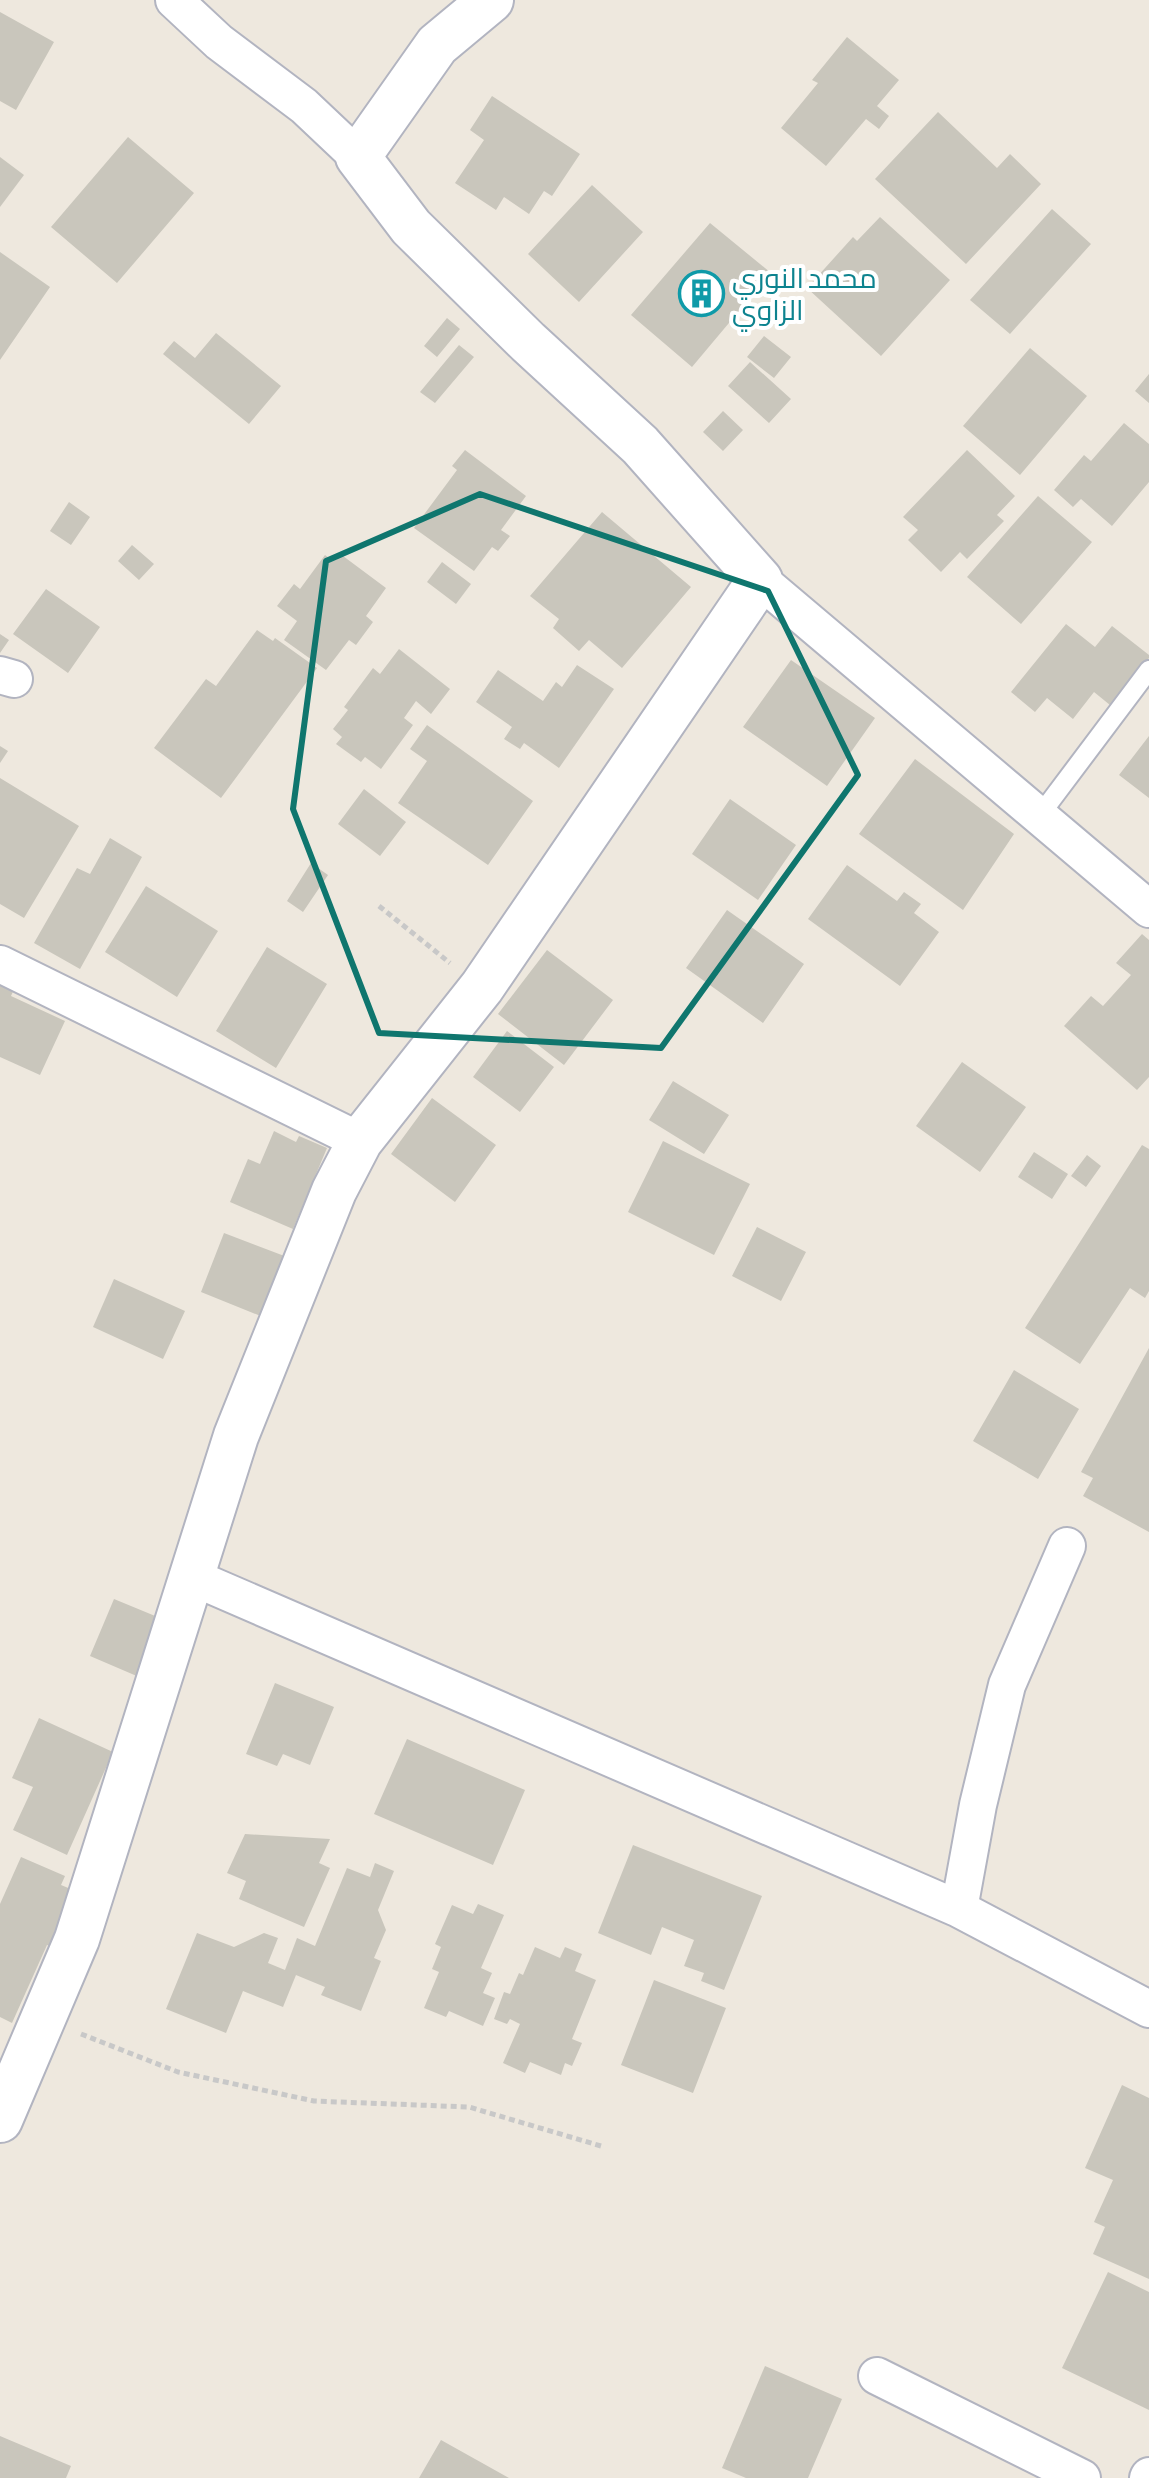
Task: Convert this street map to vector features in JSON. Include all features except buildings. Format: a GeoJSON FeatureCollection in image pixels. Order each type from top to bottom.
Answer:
{"type":"FeatureCollection","features":[{"type":"Feature","properties":{"kind":"street"},"geometry":{"type":"LineString","coordinates":[[174,0],[219,42],[304,106],[358,157],[411,227],[528,342],[640,445],[760,580],[1149,909]]}},
{"type":"Feature","properties":{"kind":"street"},"geometry":{"type":"LineString","coordinates":[[358,157],[437,45],[491,0]]}},
{"type":"Feature","properties":{"kind":"street"},"geometry":{"type":"LineString","coordinates":[[0,2120],[77,1939],[236,1436],[334,1191],[360,1141],[482,987],[760,580]]}},
{"type":"Feature","properties":{"kind":"street"},"geometry":{"type":"LineString","coordinates":[[0,964],[360,1141]]}},
{"type":"Feature","properties":{"kind":"street"},"geometry":{"type":"LineString","coordinates":[[959,1909],[978,1805],[1007,1685],[1067,1546]]}},
{"type":"Feature","properties":{"kind":"street"},"geometry":{"type":"LineString","coordinates":[[192,1577],[959,1909],[1149,2009]]}},
{"type":"Feature","properties":{"kind":"street"},"geometry":{"type":"LineString","coordinates":[[877,2376],[1082,2478]]}},
{"type":"Feature","properties":{"kind":"lane"},"geometry":{"type":"LineString","coordinates":[[1040,815],[1149,670]]}},
{"type":"Feature","properties":{"kind":"path"},"geometry":{"type":"LineString","coordinates":[[379,906],[482,987]]}},
{"type":"Feature","properties":{"kind":"path"},"geometry":{"type":"LineString","coordinates":[[43,2019],[178,2072],[314,2101],[469,2107],[601,2146]]}},
{"type":"Feature","properties":{"kind":"highlighted area"},"geometry":{"type":"Polygon","coordinates":[[[480,494],[768,591],[858,775],[661,1048],[379,1033],[293,809],[326,561],[480,494]]]}},
{"type":"Feature","properties":{"kind":"place","name":"محمد النوري الزاوي"},"geometry":{"type":"Point","coordinates":[701,294]}}]}
